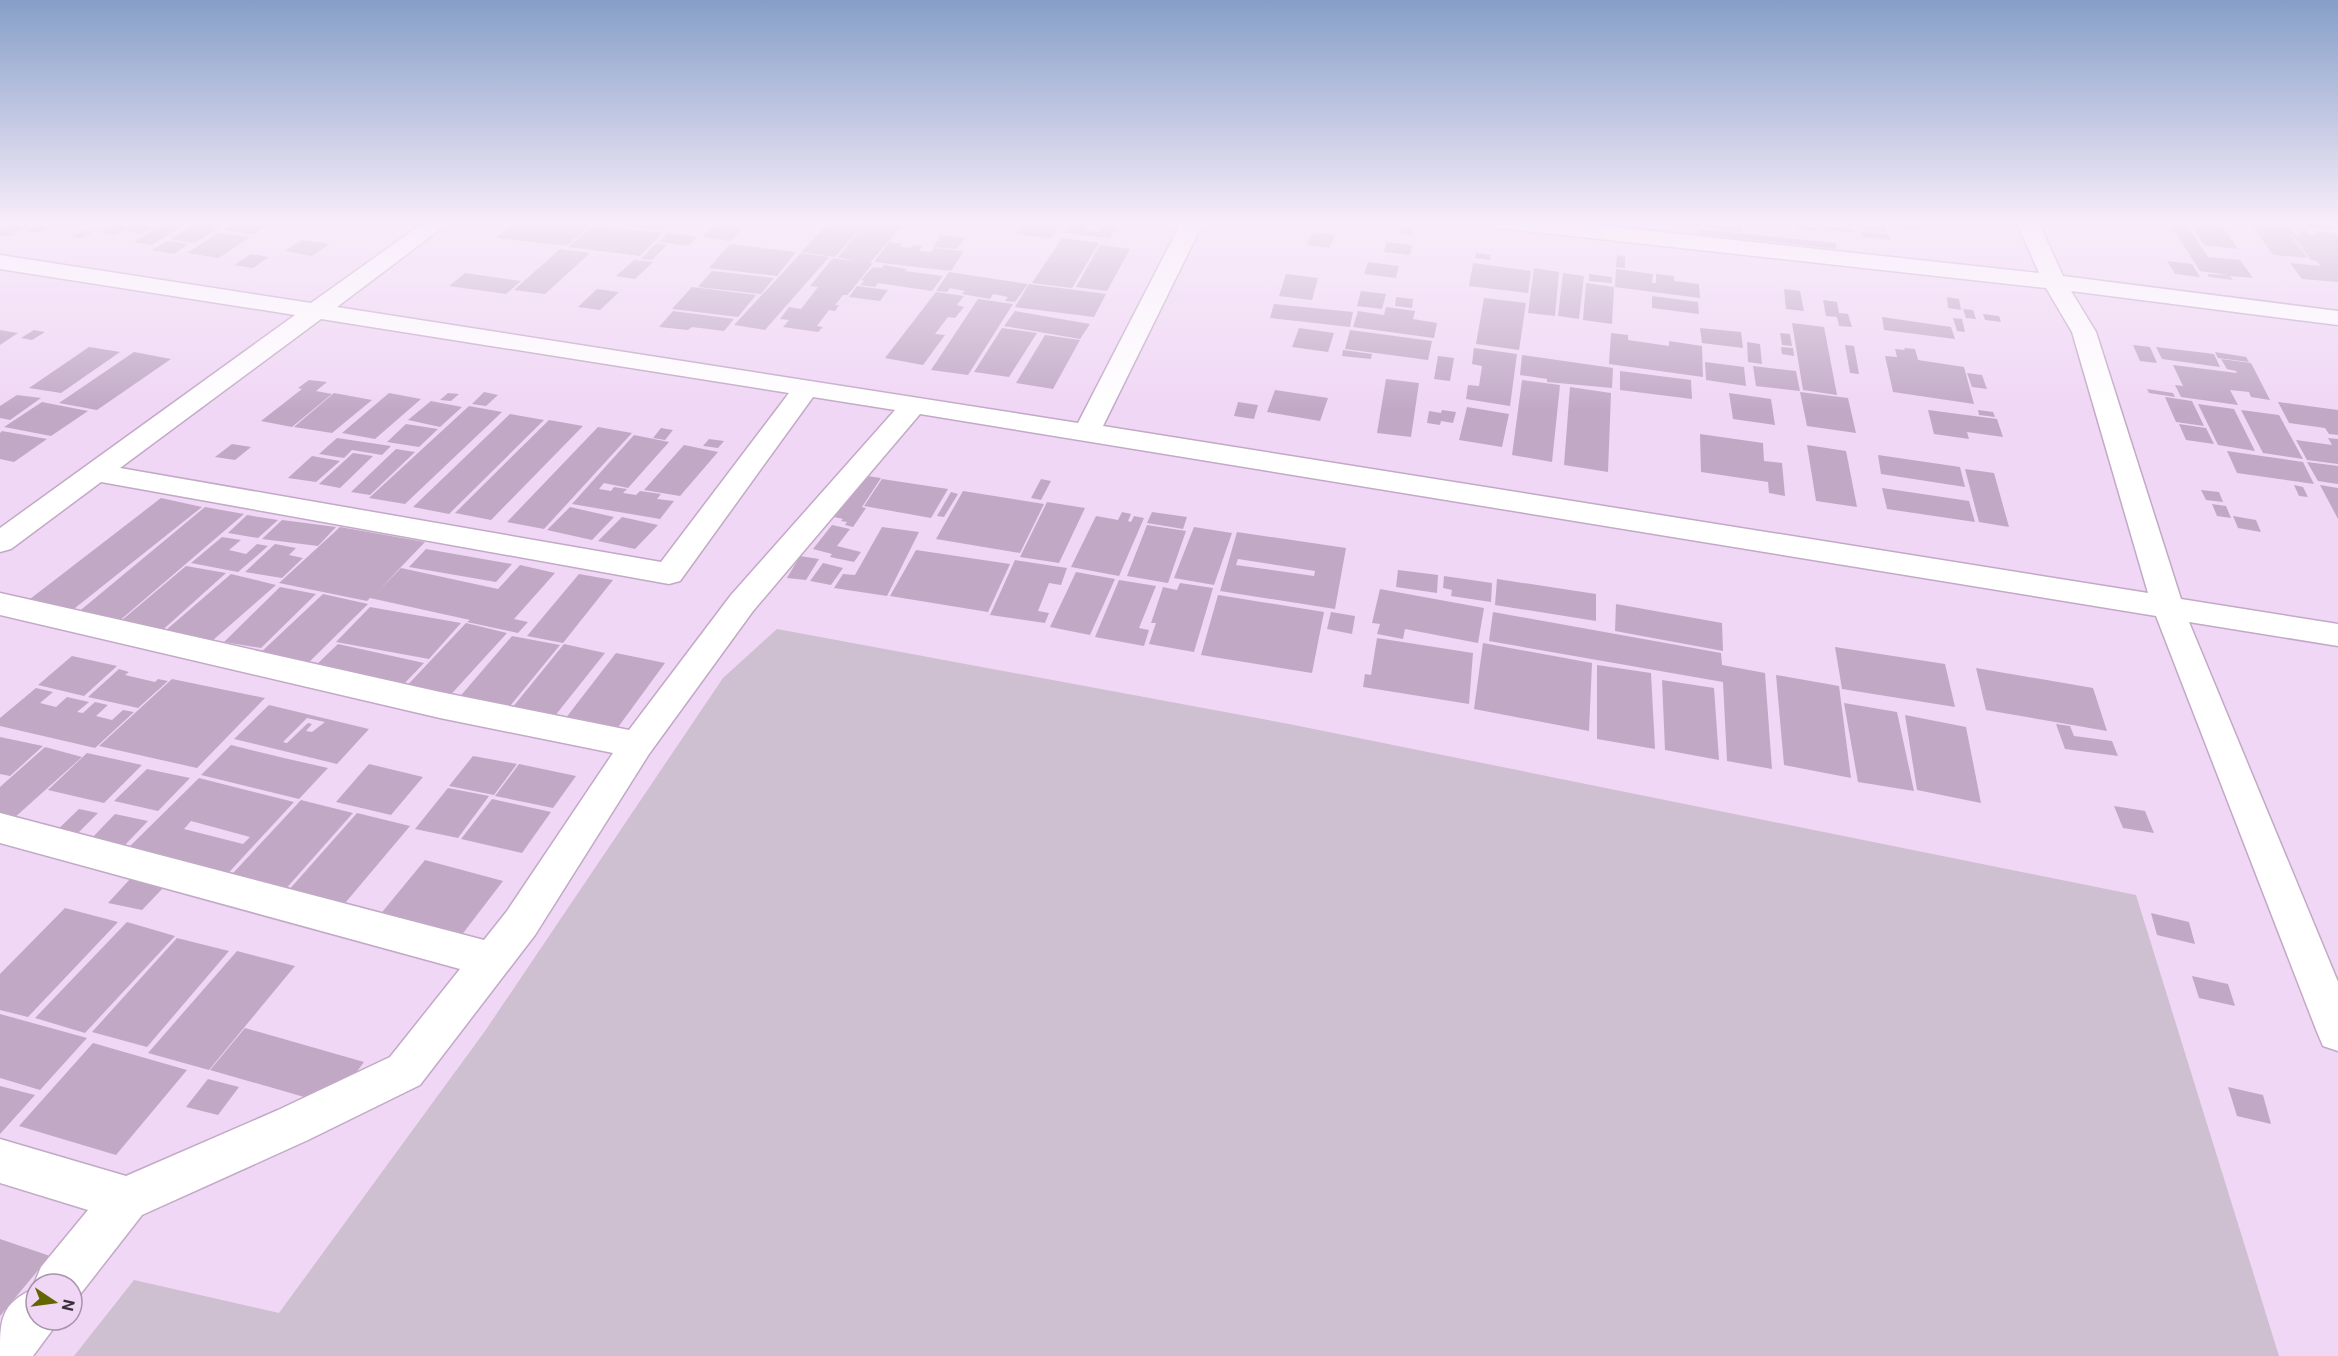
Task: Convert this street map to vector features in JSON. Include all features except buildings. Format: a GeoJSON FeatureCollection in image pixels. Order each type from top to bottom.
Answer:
{"type":"FeatureCollection","features":[{"type":"Feature","properties":{"kind":"street"},"geometry":{"type":"LineString","coordinates":[[146,284],[1087,432],[2338,635]]}},
{"type":"Feature","properties":{"kind":"street"},"geometry":{"type":"LineString","coordinates":[[0,542],[356,284]]}},
{"type":"Feature","properties":{"kind":"street"},"geometry":{"type":"LineString","coordinates":[[1087,432],[1161,284]]}},
{"type":"Feature","properties":{"kind":"street"},"geometry":{"type":"LineString","coordinates":[[2055,284],[2084,332],[2168,608],[2338,1032]]}},
{"type":"Feature","properties":{"kind":"street"},"geometry":{"type":"LineString","coordinates":[[2072,284],[2338,318]]}},
{"type":"Feature","properties":{"kind":"street"},"geometry":{"type":"LineString","coordinates":[[96,472],[669,574],[806,389]]}},
{"type":"Feature","properties":{"kind":"street"},"geometry":{"type":"LineString","coordinates":[[68,1272],[126,1199],[293,1125],[405,1071],[520,923],[637,745],[742,603],[913,405]]}},
{"type":"Feature","properties":{"kind":"street"},"geometry":{"type":"LineString","coordinates":[[0,604],[441,705],[637,745]]}},
{"type":"Feature","properties":{"kind":"street"},"geometry":{"type":"LineString","coordinates":[[0,828],[491,960]]}},
{"type":"Feature","properties":{"kind":"street"},"geometry":{"type":"LineString","coordinates":[[0,1161],[126,1199]]}},
{"type":"Feature","properties":{"kind":"street"},"geometry":{"type":"LineString","coordinates":[[2,1356],[24,1328]]}},
{"type":"Feature","properties":{"kind":"shaded area"},"geometry":{"type":"Polygon","coordinates":[[[777,629],[1289,724],[2136,895],[2279,1356],[74,1356],[134,1280],[279,1313],[485,1031],[723,678],[777,629]]]}}]}
